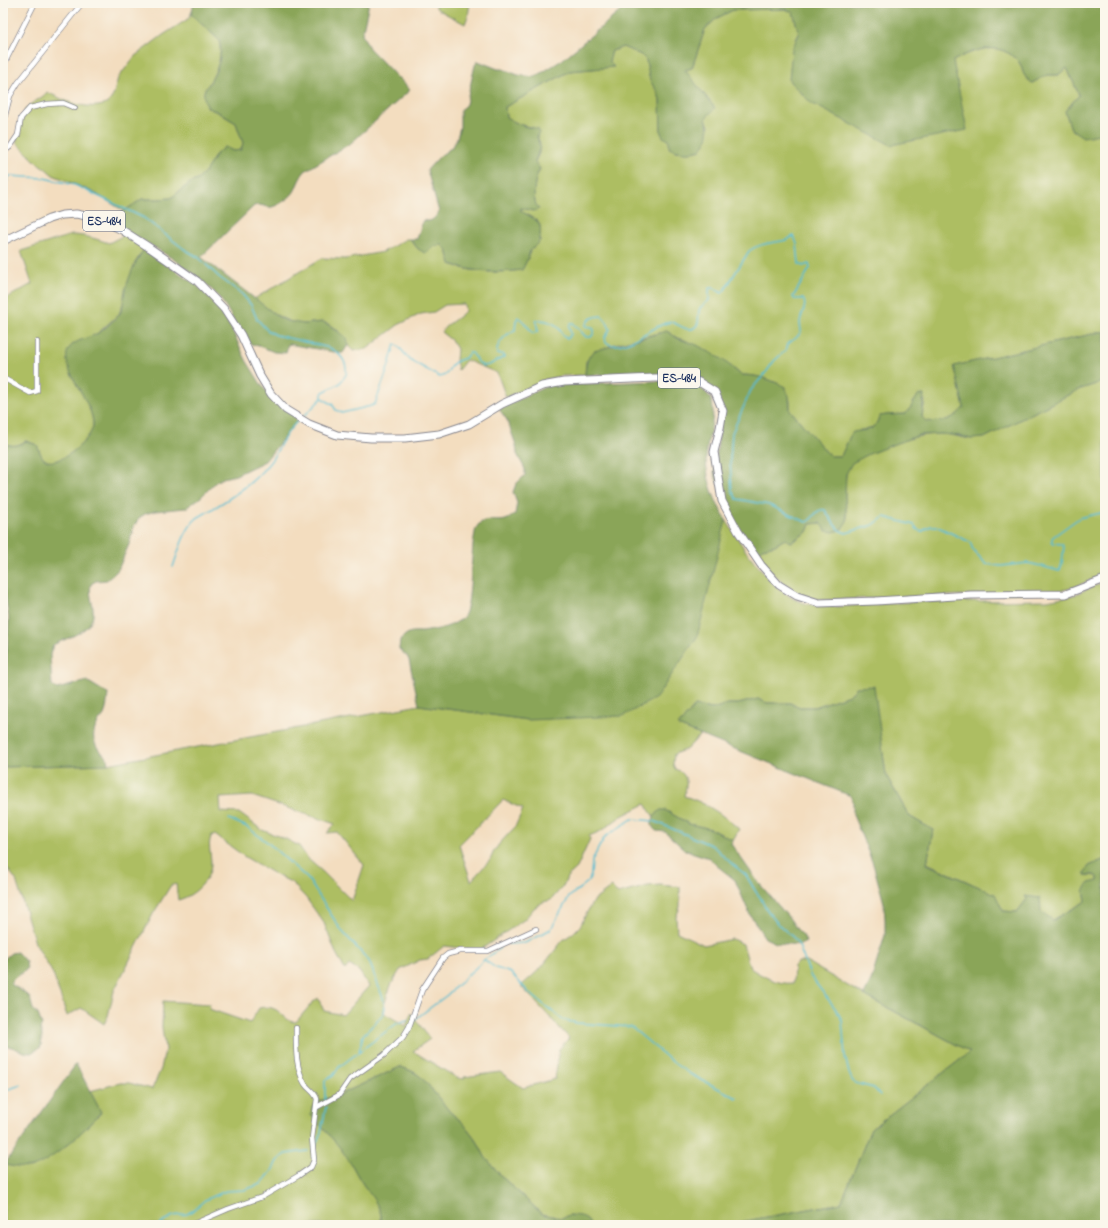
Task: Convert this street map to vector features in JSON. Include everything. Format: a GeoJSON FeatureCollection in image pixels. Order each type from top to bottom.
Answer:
{"type":"FeatureCollection","features":[{"type":"Feature","properties":{"kind":"main road","name":"ES-484"},"geometry":{"type":"LineString","coordinates":[[3,241],[48,219],[62,215],[76,214],[97,218],[122,230],[197,281],[224,309],[241,335],[260,376],[271,394],[286,410],[309,424],[336,435],[371,438],[405,438],[439,434],[469,424],[502,404],[542,386],[564,382],[655,378],[682,378],[699,382],[715,392],[723,411],[714,452],[722,501],[738,531],[761,565],[779,584],[798,596],[819,603],[876,602],[971,595],[1066,594],[1105,580]]}},
{"type":"Feature","properties":{"kind":"street"},"geometry":{"type":"LineString","coordinates":[[3,66],[35,3]]}},
{"type":"Feature","properties":{"kind":"street"},"geometry":{"type":"LineString","coordinates":[[3,123],[4,112],[10,96],[18,83],[82,3]]}},
{"type":"Feature","properties":{"kind":"street"},"geometry":{"type":"LineString","coordinates":[[3,152],[10,146],[18,135],[21,118],[30,108],[47,104],[63,103],[75,108]]}},
{"type":"Feature","properties":{"kind":"street"},"geometry":{"type":"LineString","coordinates":[[3,378],[30,393],[37,391],[37,342]]}},
{"type":"Feature","properties":{"kind":"street"},"geometry":{"type":"LineString","coordinates":[[317,1107],[339,1095],[350,1079],[384,1055],[403,1037],[409,1027],[422,990],[443,958],[448,954],[460,951],[488,951],[536,929]]}},
{"type":"Feature","properties":{"kind":"street"},"geometry":{"type":"LineString","coordinates":[[191,1225],[228,1208],[262,1197],[311,1167],[314,1160],[312,1138],[317,1107],[316,1095],[305,1084],[296,1057],[296,1028]]}},
{"type":"Feature","properties":{"kind":"green space"},"geometry":{"type":"Polygon","coordinates":[[[194,3],[369,3],[362,34],[369,48],[410,90],[351,143],[305,171],[293,193],[282,203],[272,207],[259,205],[254,206],[201,257],[280,318],[287,321],[304,324],[323,322],[329,325],[346,337],[348,345],[343,353],[288,344],[286,353],[274,352],[244,342],[224,304],[201,279],[171,258],[109,221],[142,199],[171,198],[190,183],[197,180],[205,172],[217,153],[225,147],[233,151],[241,150],[243,143],[236,123],[208,108],[205,101],[205,90],[213,77],[219,62],[220,46],[219,40],[191,14],[194,3]]]}},
{"type":"Feature","properties":{"kind":"green space"},"geometry":{"type":"Polygon","coordinates":[[[434,3],[470,3],[465,24],[437,9],[434,3]]]}},
{"type":"Feature","properties":{"kind":"green space"},"geometry":{"type":"Polygon","coordinates":[[[630,3],[1105,3],[1105,133],[1083,137],[1071,129],[1065,111],[1079,95],[1067,68],[1058,75],[1047,75],[1032,83],[1024,74],[1019,62],[1012,55],[996,49],[987,49],[970,53],[953,61],[967,130],[891,145],[811,103],[791,83],[789,80],[792,49],[799,34],[793,12],[785,9],[733,10],[717,18],[705,29],[692,68],[685,70],[715,108],[706,118],[708,134],[701,150],[685,152],[669,148],[669,140],[663,137],[661,133],[660,99],[657,91],[650,81],[646,60],[641,55],[623,47],[612,51],[609,61],[614,67],[570,71],[505,107],[506,117],[522,125],[538,129],[539,132],[537,136],[540,147],[535,162],[540,169],[536,178],[534,195],[536,205],[539,209],[533,211],[521,208],[521,211],[538,222],[540,229],[540,241],[530,251],[522,270],[504,272],[477,271],[451,264],[447,250],[442,245],[435,246],[425,253],[418,249],[410,239],[417,239],[423,220],[432,220],[439,212],[427,170],[440,156],[451,148],[457,138],[460,127],[460,112],[466,104],[475,65],[478,61],[518,75],[535,77],[562,60],[630,3]]]}},
{"type":"Feature","properties":{"kind":"green space"},"geometry":{"type":"Polygon","coordinates":[[[785,9],[793,12],[799,34],[796,39],[791,83],[811,103],[953,61],[979,50],[996,49],[1012,55],[1019,62],[1024,74],[1032,83],[1047,75],[1058,75],[1067,68],[1079,95],[1065,111],[1071,129],[1083,136],[1105,133],[1105,331],[955,366],[964,408],[952,418],[937,422],[926,421],[922,417],[925,400],[914,401],[905,414],[880,416],[876,424],[870,429],[860,430],[848,441],[841,456],[831,456],[790,410],[790,401],[785,387],[763,378],[741,375],[732,367],[685,340],[677,338],[667,331],[611,345],[586,361],[585,375],[561,376],[547,379],[506,397],[497,373],[466,360],[458,370],[456,360],[457,349],[452,341],[441,332],[446,326],[465,311],[464,304],[445,305],[434,312],[421,314],[398,325],[367,349],[353,351],[343,335],[328,324],[319,322],[303,324],[283,319],[254,299],[322,258],[345,259],[383,252],[406,239],[410,239],[418,249],[442,245],[447,250],[451,264],[468,270],[504,272],[522,270],[530,251],[540,241],[540,225],[535,219],[521,211],[521,208],[533,211],[536,207],[534,188],[540,169],[535,162],[539,153],[540,143],[533,127],[519,124],[506,117],[505,107],[570,71],[613,67],[609,61],[612,51],[623,47],[641,55],[646,60],[650,81],[657,91],[660,99],[661,133],[669,140],[675,151],[692,152],[701,150],[709,126],[685,70],[692,68],[705,29],[717,18],[733,10],[785,9]]]}},
{"type":"Feature","properties":{"kind":"green space"},"geometry":{"type":"Polygon","coordinates":[[[191,14],[219,40],[219,61],[204,91],[208,108],[236,123],[243,143],[241,150],[233,151],[225,147],[217,153],[205,172],[197,180],[190,183],[171,198],[142,199],[124,211],[93,192],[53,175],[36,162],[16,142],[25,110],[47,92],[69,102],[85,106],[108,103],[113,96],[118,78],[135,56],[188,19],[191,14]]]}},
{"type":"Feature","properties":{"kind":"green space"},"geometry":{"type":"Polygon","coordinates":[[[71,235],[86,236],[109,243],[124,235],[144,249],[135,263],[119,314],[98,333],[72,345],[68,350],[70,371],[88,404],[93,425],[87,438],[74,451],[58,460],[51,462],[44,460],[37,445],[26,441],[15,445],[3,443],[3,300],[32,284],[21,251],[71,235]]]}},
{"type":"Feature","properties":{"kind":"green space"},"geometry":{"type":"Polygon","coordinates":[[[144,249],[198,286],[220,309],[246,360],[264,389],[298,420],[265,461],[236,475],[217,481],[201,497],[186,508],[155,511],[145,514],[139,518],[133,528],[130,542],[118,570],[107,580],[96,581],[91,584],[90,593],[93,617],[90,623],[80,632],[53,645],[50,655],[52,685],[57,689],[87,681],[108,694],[105,713],[95,728],[94,738],[99,750],[107,757],[108,764],[3,767],[3,705],[9,620],[3,579],[3,443],[15,445],[26,441],[37,445],[43,457],[46,460],[51,461],[58,460],[74,451],[87,438],[93,426],[92,417],[89,407],[68,366],[68,350],[74,343],[100,332],[118,316],[122,307],[125,290],[135,264],[144,249]]]}},
{"type":"Feature","properties":{"kind":"green space"},"geometry":{"type":"Polygon","coordinates":[[[667,331],[677,338],[697,345],[722,359],[741,375],[763,378],[785,387],[789,396],[790,410],[831,456],[841,456],[853,432],[871,429],[876,424],[880,416],[905,414],[918,395],[924,395],[922,417],[926,421],[942,421],[952,418],[964,407],[954,366],[1105,331],[1105,381],[1078,390],[984,438],[971,439],[942,434],[920,435],[869,454],[852,463],[846,474],[845,495],[847,521],[842,529],[834,532],[826,531],[820,523],[810,524],[807,532],[791,542],[785,539],[775,545],[762,548],[756,554],[735,522],[714,474],[721,418],[718,400],[694,377],[690,376],[635,374],[585,375],[588,359],[594,351],[667,331]]]}},
{"type":"Feature","properties":{"kind":"green space"},"geometry":{"type":"Polygon","coordinates":[[[658,381],[693,385],[707,394],[711,401],[713,417],[706,454],[708,476],[718,506],[726,520],[697,637],[656,698],[623,716],[528,720],[419,705],[409,660],[407,656],[399,649],[400,640],[410,632],[422,632],[444,627],[455,623],[464,616],[468,602],[473,545],[477,527],[482,522],[489,520],[500,521],[509,519],[515,514],[517,503],[513,492],[516,484],[525,475],[525,469],[517,454],[516,445],[507,420],[499,409],[549,385],[658,381]]]}},
{"type":"Feature","properties":{"kind":"green space"},"geometry":{"type":"Polygon","coordinates":[[[1105,381],[1105,574],[1072,588],[1055,592],[821,600],[801,594],[792,589],[777,577],[756,554],[762,548],[775,545],[785,539],[792,542],[807,532],[810,524],[847,521],[845,483],[848,468],[851,463],[870,453],[924,435],[945,434],[971,439],[984,438],[1078,390],[1105,381]]]}},
{"type":"Feature","properties":{"kind":"green space"},"geometry":{"type":"Polygon","coordinates":[[[726,520],[745,550],[772,583],[783,592],[794,599],[807,604],[833,607],[912,602],[1047,600],[1074,595],[1105,581],[1105,859],[1089,866],[1085,875],[1098,876],[1098,881],[1084,891],[1086,901],[1053,920],[1041,912],[1026,897],[1027,899],[1017,912],[1003,911],[994,894],[927,863],[933,830],[909,816],[886,775],[873,686],[855,690],[849,695],[815,707],[800,707],[790,703],[767,703],[758,699],[738,704],[728,704],[712,709],[695,706],[678,726],[700,735],[687,749],[674,754],[673,764],[675,769],[680,771],[685,777],[686,788],[684,796],[713,810],[739,829],[733,840],[711,829],[689,824],[665,810],[660,811],[654,817],[645,804],[620,817],[601,831],[589,836],[590,839],[577,868],[567,877],[564,885],[551,900],[543,902],[534,908],[525,919],[480,950],[444,946],[428,959],[420,960],[400,970],[391,985],[384,1005],[384,1013],[406,1026],[411,1013],[430,1039],[413,1051],[457,1078],[465,1079],[464,1077],[500,1072],[523,1088],[555,1079],[559,1049],[569,1038],[521,986],[541,968],[563,940],[580,926],[593,901],[612,887],[618,894],[648,886],[660,885],[680,887],[680,907],[676,917],[677,932],[704,945],[732,939],[743,944],[750,968],[781,983],[793,983],[794,966],[798,962],[807,962],[860,993],[970,1052],[871,1129],[841,1203],[725,1225],[591,1225],[587,1220],[570,1215],[561,1218],[542,1214],[502,1177],[485,1157],[477,1141],[463,1123],[450,1112],[425,1081],[416,1073],[400,1067],[341,1094],[311,1115],[343,1151],[374,1200],[380,1210],[381,1221],[379,1225],[3,1225],[3,1165],[30,1168],[58,1152],[101,1113],[90,1091],[120,1083],[129,1083],[152,1089],[161,1069],[165,1050],[162,1027],[163,1001],[210,1004],[209,1009],[250,1023],[259,1008],[266,1007],[277,1010],[287,1019],[296,1022],[318,998],[324,1011],[343,1015],[369,986],[359,971],[349,965],[345,970],[335,951],[324,923],[306,898],[291,882],[245,857],[215,835],[212,835],[209,845],[211,863],[205,881],[190,895],[178,900],[176,884],[171,885],[153,914],[114,991],[108,1016],[104,1024],[81,1008],[67,1016],[53,974],[35,943],[16,880],[3,862],[3,767],[108,764],[419,705],[528,720],[717,553],[726,520]],[[252,796],[220,798],[221,812],[239,813],[262,830],[286,839],[299,846],[308,859],[352,901],[364,865],[337,832],[327,833],[335,824],[252,796]],[[503,800],[459,845],[471,881],[490,860],[500,843],[515,827],[523,809],[503,800]]]}},
{"type":"Feature","properties":{"kind":"green space"},"geometry":{"type":"Polygon","coordinates":[[[7,650],[3,705],[3,651],[7,650]]]}},
{"type":"Feature","properties":{"kind":"green space"},"geometry":{"type":"Polygon","coordinates":[[[874,686],[886,775],[909,816],[933,830],[927,864],[995,894],[1003,911],[1017,912],[1027,899],[1025,896],[1040,898],[1041,912],[1053,920],[1086,901],[1084,891],[1089,883],[1098,881],[1098,877],[1094,875],[1085,875],[1085,872],[1089,866],[1105,859],[1105,1225],[725,1225],[841,1203],[871,1129],[970,1052],[864,995],[871,981],[885,935],[884,903],[873,864],[853,815],[853,801],[851,796],[678,726],[695,706],[712,709],[728,704],[738,704],[758,699],[767,703],[790,703],[800,707],[815,707],[849,695],[855,690],[856,687],[874,686]]]}},
{"type":"Feature","properties":{"kind":"green space"},"geometry":{"type":"Polygon","coordinates":[[[660,810],[665,810],[689,824],[711,829],[733,840],[731,844],[758,882],[803,935],[806,942],[800,945],[776,943],[765,938],[750,915],[735,880],[709,858],[685,850],[665,832],[656,831],[654,829],[652,822],[660,810]]]}},
{"type":"Feature","properties":{"kind":"green space"},"geometry":{"type":"Polygon","coordinates":[[[17,952],[26,962],[27,969],[11,983],[29,997],[42,1025],[40,1029],[42,1035],[41,1047],[31,1053],[3,1046],[3,960],[11,953],[17,952]]]}},
{"type":"Feature","properties":{"kind":"green space"},"geometry":{"type":"Polygon","coordinates":[[[76,1064],[101,1112],[69,1144],[40,1164],[25,1168],[4,1165],[76,1064]]]}},
{"type":"Feature","properties":{"kind":"green space"},"geometry":{"type":"Polygon","coordinates":[[[400,1067],[417,1074],[425,1081],[450,1112],[463,1123],[477,1141],[485,1157],[502,1177],[542,1214],[561,1218],[570,1215],[581,1216],[591,1225],[379,1225],[381,1216],[377,1205],[343,1152],[311,1115],[312,1107],[318,1101],[341,1094],[400,1067]]]}},
{"type":"Feature","properties":{"kind":"waterway"},"geometry":{"type":"LineString","coordinates":[[3,192],[9,176],[44,178],[75,185],[144,218],[184,249],[198,257],[219,277],[242,294],[251,305],[257,319],[267,330],[276,335],[330,348],[343,359],[346,366],[346,375],[339,384],[323,392],[322,398]]}},
{"type":"Feature","properties":{"kind":"waterway"},"geometry":{"type":"LineString","coordinates":[[322,398],[342,413],[375,404],[395,344],[410,360],[440,377],[446,374],[454,363],[465,358],[469,353],[472,353],[477,361],[483,366],[489,365],[504,357],[502,354],[497,354],[498,346],[505,336],[515,330],[518,317],[534,333],[538,331],[536,321],[539,320],[552,323],[567,339],[571,334],[569,327],[570,324],[574,324],[586,337],[591,337],[594,330],[592,327],[585,326],[586,323],[596,316],[602,316],[610,329],[605,337],[606,342],[611,345],[625,343],[640,337],[661,325],[672,322],[686,329],[694,328],[698,324],[698,313],[700,308],[709,300],[709,288],[714,288],[722,293],[749,251],[753,248],[786,240],[794,236],[797,244],[799,264],[803,266],[809,264],[810,268],[793,297],[794,299],[803,299],[805,304],[800,322],[801,332],[788,344],[786,350],[774,361],[751,390],[732,433],[730,460],[732,491],[737,499],[769,505],[806,522],[809,521],[817,512],[825,510],[839,530],[846,533],[873,525],[884,517],[914,525],[921,532],[931,526],[936,526],[970,542],[973,550],[986,564],[1001,566],[1028,563],[1059,571],[1061,568],[1064,547],[1062,544],[1052,543],[1052,538],[1079,518],[1105,512]]}},
{"type":"Feature","properties":{"kind":"waterway"},"geometry":{"type":"LineString","coordinates":[[304,416],[322,398]]}},
{"type":"Feature","properties":{"kind":"waterway"},"geometry":{"type":"LineString","coordinates":[[173,567],[182,541],[193,522],[236,494],[254,479],[270,462],[289,431],[297,422]]}},
{"type":"Feature","properties":{"kind":"waterway"},"geometry":{"type":"LineString","coordinates":[[229,819],[247,827],[267,842],[308,879],[341,930],[369,961],[383,998],[385,1008],[383,1015],[363,1035],[359,1052]]}},
{"type":"Feature","properties":{"kind":"waterway"},"geometry":{"type":"LineString","coordinates":[[508,944],[525,943],[551,929],[569,897],[589,881],[592,861],[605,837],[632,819],[654,821],[713,846],[746,875],[765,907],[777,923],[795,939],[811,977],[835,1008],[842,1020],[845,1056],[852,1080],[855,1083],[874,1088],[880,1095]]}},
{"type":"Feature","properties":{"kind":"waterway"},"geometry":{"type":"LineString","coordinates":[[414,1020],[447,995],[484,960],[500,948]]}},
{"type":"Feature","properties":{"kind":"waterway"},"geometry":{"type":"LineString","coordinates":[[484,960],[496,968],[511,973],[528,992],[563,1020],[577,1023],[631,1027],[675,1064],[690,1074],[737,1098]]}},
{"type":"Feature","properties":{"kind":"waterway"},"geometry":{"type":"LineString","coordinates":[[325,1100],[325,1080],[333,1076],[339,1067],[396,1024],[407,1020]]}},
{"type":"Feature","properties":{"kind":"waterway"},"geometry":{"type":"LineString","coordinates":[[3,1091],[21,1085]]}},
{"type":"Feature","properties":{"kind":"waterway"},"geometry":{"type":"LineString","coordinates":[[315,1147],[321,1132],[326,1107]]}},
{"type":"Feature","properties":{"kind":"waterway"},"geometry":{"type":"LineString","coordinates":[[159,1225],[173,1216],[187,1214],[205,1200],[226,1191],[244,1190],[261,1184],[272,1171],[277,1161],[285,1154],[308,1151]]}}]}
